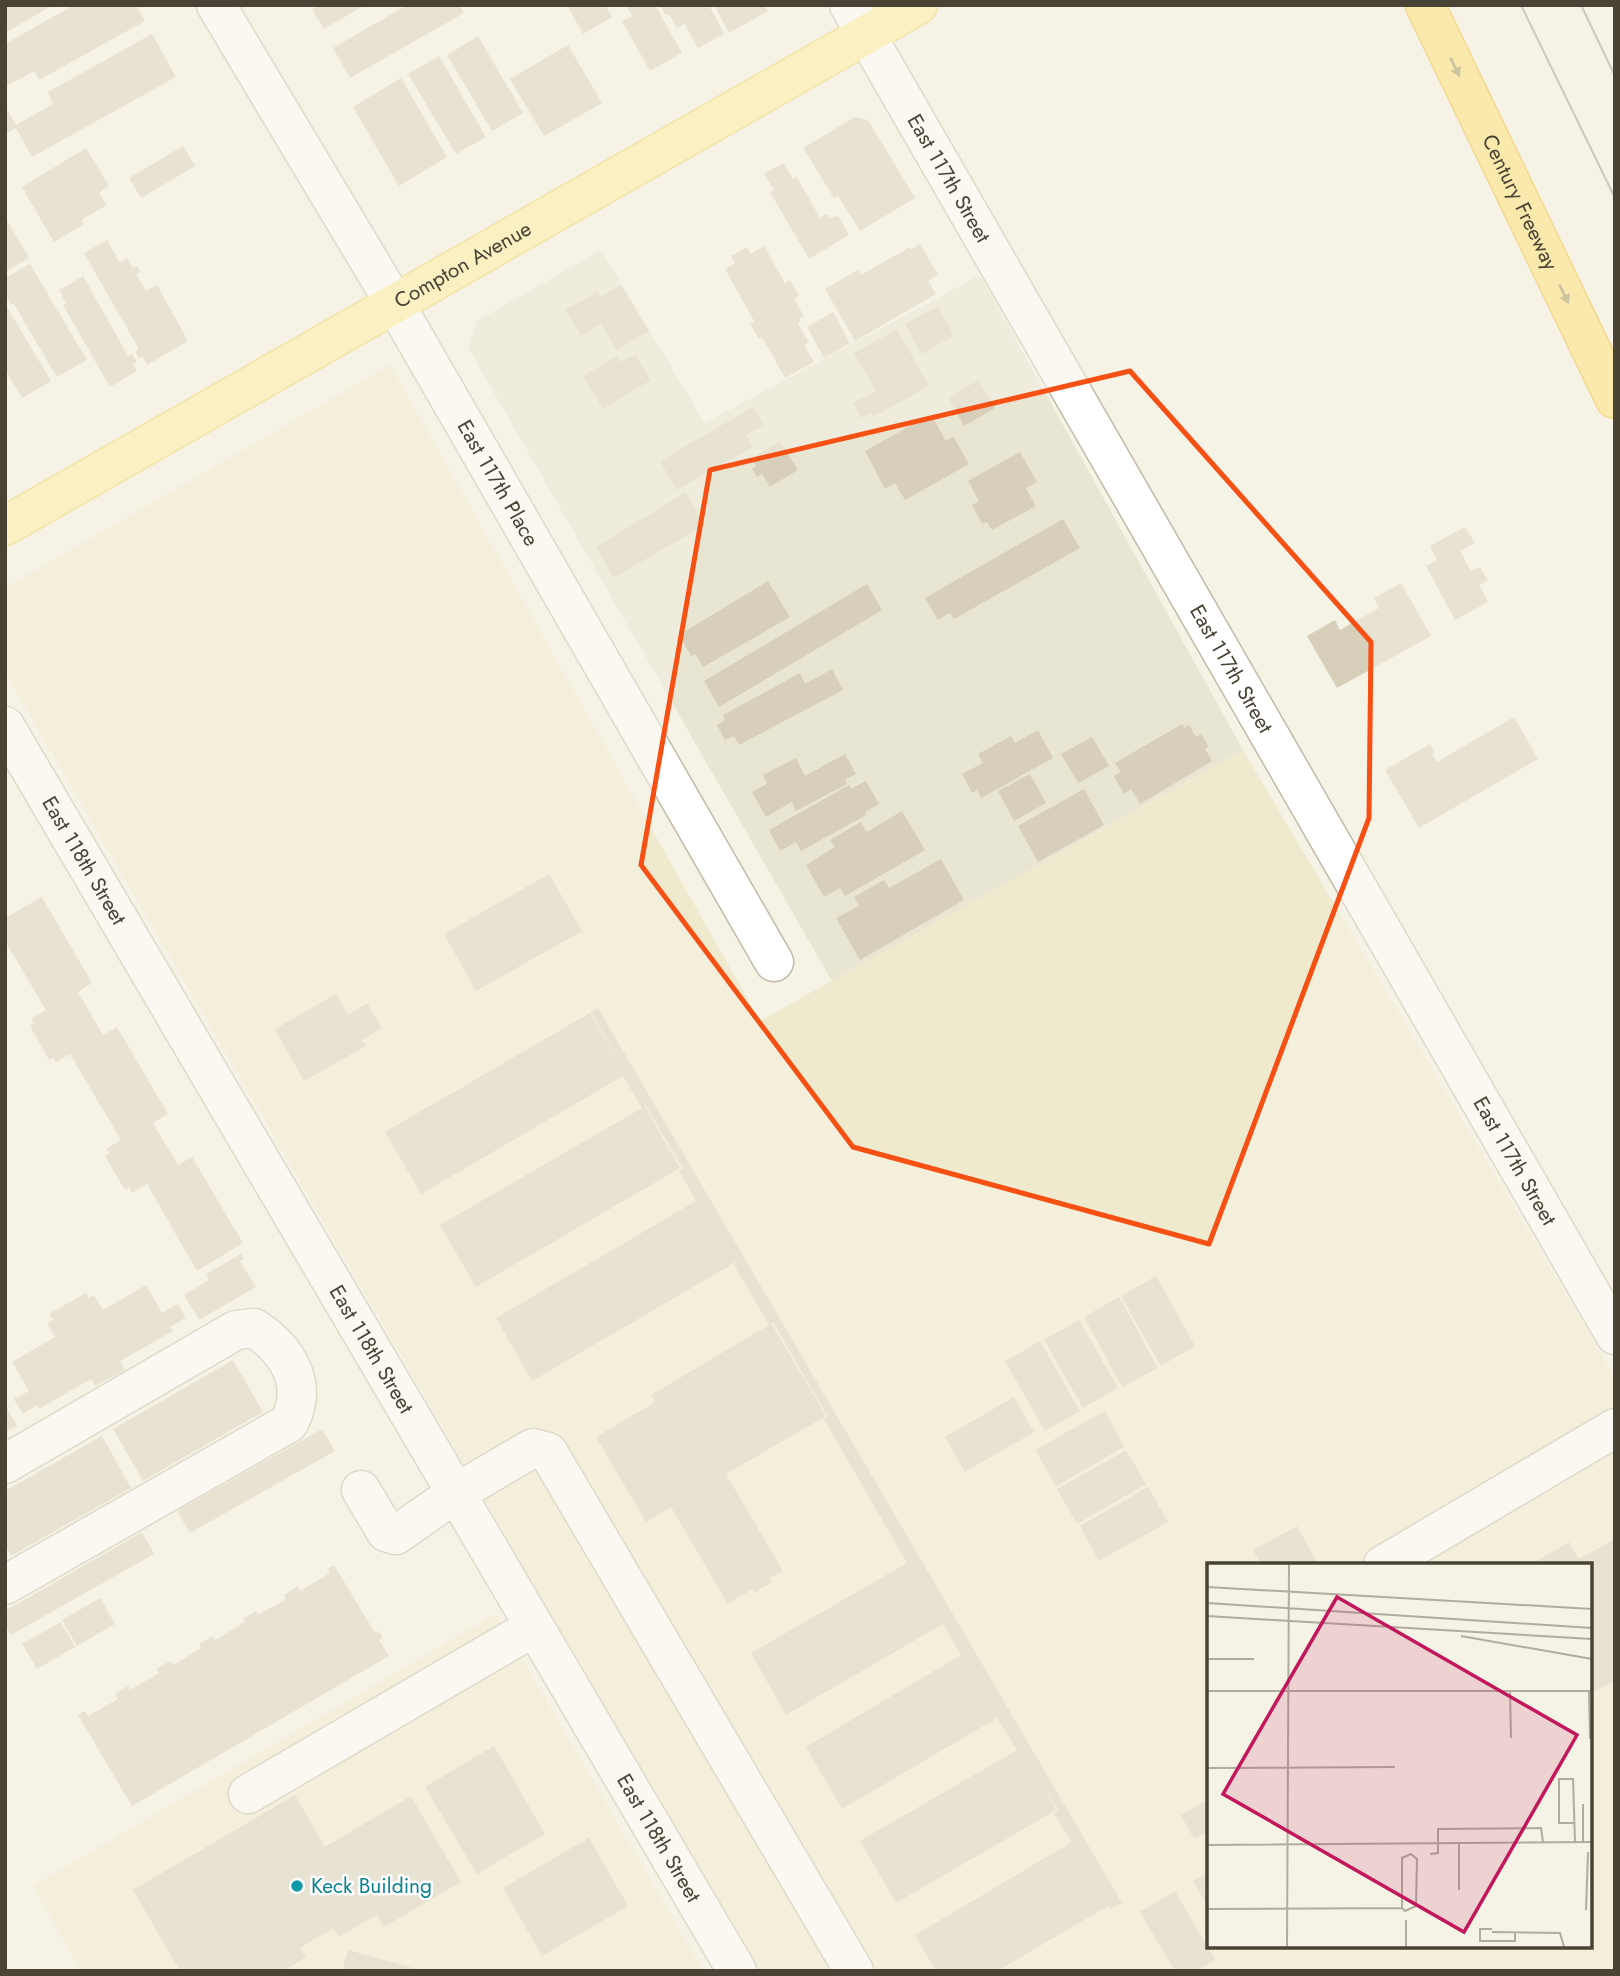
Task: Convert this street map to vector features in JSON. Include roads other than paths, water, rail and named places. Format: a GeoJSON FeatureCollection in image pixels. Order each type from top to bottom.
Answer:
{"type":"FeatureCollection","features":[{"type":"Feature","properties":{"kind":"highway","name":"Century Freeway"},"geometry":{"type":"LineString","coordinates":[[1425,5],[1615,399]]}},
{"type":"Feature","properties":{"kind":"main road","name":"Compton Avenue"},"geometry":{"type":"LineString","coordinates":[[5,526],[395,304],[858,20],[918,5]]}},
{"type":"Feature","properties":{"kind":"street","name":"East 117th Place"},"geometry":{"type":"LineString","coordinates":[[216,5],[395,304],[774,962]]}},
{"type":"Feature","properties":{"kind":"street","name":"East 117th Street"},"geometry":{"type":"LineString","coordinates":[[858,20],[1615,1335]]}},
{"type":"Feature","properties":{"kind":"street","name":"East 118th Street"},"geometry":{"type":"LineString","coordinates":[[5,726],[737,1971]]}},
{"type":"Feature","properties":{"kind":"street"},"geometry":{"type":"LineString","coordinates":[[5,1464],[236,1330],[254,1328],[271,1339],[284,1354],[294,1374],[298,1397],[289,1423],[5,1585]]}},
{"type":"Feature","properties":{"kind":"street"},"geometry":{"type":"LineString","coordinates":[[1386,1563],[1615,1428]]}},
{"type":"Feature","properties":{"kind":"street"},"geometry":{"type":"LineString","coordinates":[[361,1490],[386,1532],[396,1535],[456,1493],[533,1448],[548,1451],[854,1971]]}},
{"type":"Feature","properties":{"kind":"street"},"geometry":{"type":"LineString","coordinates":[[248,1794],[534,1626]]}},
{"type":"Feature","properties":{"kind":"tram line"},"geometry":{"type":"LineString","coordinates":[[1521,5],[1615,198]]}},
{"type":"Feature","properties":{"kind":"tram line"},"geometry":{"type":"LineString","coordinates":[[1581,5],[1615,76]]}},
{"type":"Feature","properties":{"kind":"place","name":"Keck Building"},"geometry":{"type":"Point","coordinates":[297,1886]}}]}
